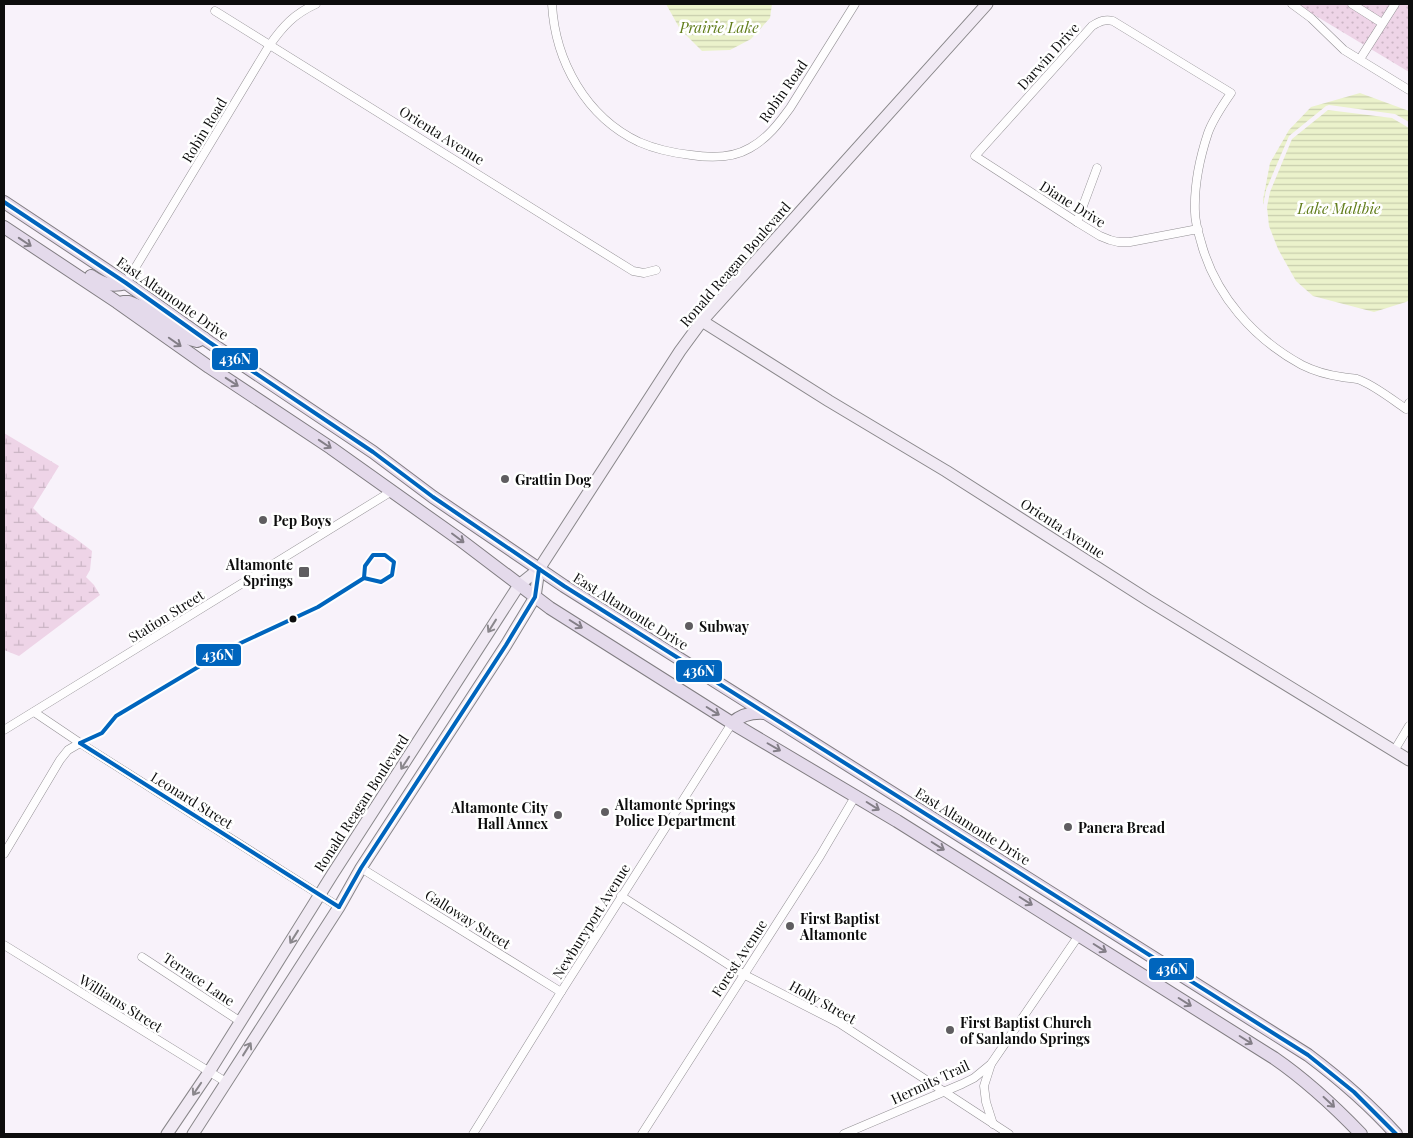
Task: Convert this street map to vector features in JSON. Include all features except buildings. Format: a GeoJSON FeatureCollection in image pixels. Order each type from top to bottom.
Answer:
{"type":"FeatureCollection","features":[{"type":"Feature","properties":{"kind":"main road","name":"East Altamonte Drive"},"geometry":{"type":"LineString","coordinates":[[4,202],[126,283],[539,570],[1308,1055],[1333,1074],[1372,1109],[1396,1134]]}},
{"type":"Feature","properties":{"kind":"main road"},"geometry":{"type":"LineString","coordinates":[[4,227],[118,302],[209,367],[256,397],[392,491],[535,597],[564,616],[732,722],[856,795],[1265,1052],[1294,1072],[1328,1101],[1361,1134]]}},
{"type":"Feature","properties":{"kind":"main road"},"geometry":{"type":"LineString","coordinates":[[53,260],[64,260],[106,284],[119,285],[126,283]]}},
{"type":"Feature","properties":{"kind":"main road"},"geometry":{"type":"LineString","coordinates":[[118,302],[129,302],[141,307],[186,338],[197,340],[204,338]]}},
{"type":"Feature","properties":{"kind":"main road"},"geometry":{"type":"LineString","coordinates":[[256,397],[291,397]]}},
{"type":"Feature","properties":{"kind":"main road"},"geometry":{"type":"LineString","coordinates":[[295,424],[328,422]]}},
{"type":"Feature","properties":{"kind":"main road"},"geometry":{"type":"LineString","coordinates":[[732,722],[749,714],[765,713]]}},
{"type":"Feature","properties":{"kind":"main road"},"geometry":{"type":"LineString","coordinates":[[897,821],[914,823],[931,818]]}},
{"type":"Feature","properties":{"kind":"main road"},"geometry":{"type":"LineString","coordinates":[[1058,922],[1073,924],[1092,919]]}},
{"type":"Feature","properties":{"kind":"main road"},"geometry":{"type":"LineString","coordinates":[[1079,935],[1094,930],[1110,930]]}},
{"type":"Feature","properties":{"kind":"main road"},"geometry":{"type":"LineString","coordinates":[[1204,1014],[1221,1014],[1231,1006]]}},
{"type":"Feature","properties":{"kind":"street","name":"Robin Road"},"geometry":{"type":"LineString","coordinates":[[126,283],[269,46],[280,30],[294,16],[316,4]]}},
{"type":"Feature","properties":{"kind":"street","name":"Robin Road"},"geometry":{"type":"LineString","coordinates":[[552,4],[553,19],[560,51],[572,78],[590,104],[615,127],[639,142],[673,153],[704,157],[730,155],[749,149],[766,137],[790,108],[855,4]]}},
{"type":"Feature","properties":{"kind":"street","name":"Ronald Reagan Boulevard"},"geometry":{"type":"LineString","coordinates":[[167,1134],[209,1072],[319,896],[519,585],[539,570],[680,351],[702,321],[987,4]]}},
{"type":"Feature","properties":{"kind":"street"},"geometry":{"type":"LineString","coordinates":[[1292,4],[1311,18],[1344,50],[1409,90]]}},
{"type":"Feature","properties":{"kind":"street"},"geometry":{"type":"LineString","coordinates":[[1352,4],[1382,23]]}},
{"type":"Feature","properties":{"kind":"street"},"geometry":{"type":"LineString","coordinates":[[1360,59],[1394,4]]}},
{"type":"Feature","properties":{"kind":"street","name":"Orienta Avenue"},"geometry":{"type":"LineString","coordinates":[[215,11],[633,271],[644,273],[656,270]]}},
{"type":"Feature","properties":{"kind":"street","name":"Darwin Drive"},"geometry":{"type":"LineString","coordinates":[[974,156],[1092,26],[1106,20],[1114,21],[1231,93],[1208,132],[1202,154],[1195,200],[1198,230]]}},
{"type":"Feature","properties":{"kind":"street","name":"Diane Drive"},"geometry":{"type":"LineString","coordinates":[[974,156],[1100,236],[1118,242],[1130,242],[1198,230]]}},
{"type":"Feature","properties":{"kind":"street"},"geometry":{"type":"LineString","coordinates":[[1077,222],[1097,168]]}},
{"type":"Feature","properties":{"kind":"street"},"geometry":{"type":"LineString","coordinates":[[1198,230],[1211,271],[1220,289],[1234,308],[1268,342],[1311,369],[1339,377],[1358,379],[1407,406]]}},
{"type":"Feature","properties":{"kind":"street","name":"Orienta Avenue"},"geometry":{"type":"LineString","coordinates":[[702,321],[822,397],[946,471],[1148,600],[1409,760]]}},
{"type":"Feature","properties":{"kind":"street","name":"Station Street"},"geometry":{"type":"LineString","coordinates":[[4,730],[392,491]]}},
{"type":"Feature","properties":{"kind":"street","name":"Ronald Reagan Boulevard"},"geometry":{"type":"LineString","coordinates":[[193,1134],[339,907],[361,868],[506,645],[535,597],[539,570]]}},
{"type":"Feature","properties":{"kind":"street","name":"Leonard Street"},"geometry":{"type":"LineString","coordinates":[[34,712],[319,896],[339,907]]}},
{"type":"Feature","properties":{"kind":"street","name":"Newburyport Avenue"},"geometry":{"type":"LineString","coordinates":[[472,1134],[732,722]]}},
{"type":"Feature","properties":{"kind":"street"},"geometry":{"type":"LineString","coordinates":[[1394,750],[1409,726]]}},
{"type":"Feature","properties":{"kind":"street"},"geometry":{"type":"LineString","coordinates":[[4,854],[60,760],[68,750],[80,743]]}},
{"type":"Feature","properties":{"kind":"street","name":"Forest Avenue"},"geometry":{"type":"LineString","coordinates":[[642,1134],[820,856],[856,795]]}},
{"type":"Feature","properties":{"kind":"street","name":"Galloway Street"},"geometry":{"type":"LineString","coordinates":[[361,868],[561,992]]}},
{"type":"Feature","properties":{"kind":"street","name":"Holly Street"},"geometry":{"type":"LineString","coordinates":[[622,896],[743,974],[839,1024],[1009,1134]]}},
{"type":"Feature","properties":{"kind":"street","name":"Hermits Trail"},"geometry":{"type":"LineString","coordinates":[[844,1134],[962,1084],[974,1078],[991,1064],[1079,935]]}},
{"type":"Feature","properties":{"kind":"street","name":"Williams Street"},"geometry":{"type":"LineString","coordinates":[[4,945],[226,1082]]}},
{"type":"Feature","properties":{"kind":"street","name":"Terrace Lane"},"geometry":{"type":"LineString","coordinates":[[142,957],[241,1022]]}},
{"type":"Feature","properties":{"kind":"street"},"geometry":{"type":"LineString","coordinates":[[991,1064],[984,1086],[986,1102],[993,1124]]}},
{"type":"Feature","properties":{"kind":"green space"},"geometry":{"type":"Polygon","coordinates":[[[1296,4],[1409,4],[1409,72],[1296,4]]]}},
{"type":"Feature","properties":{"kind":"green space"},"geometry":{"type":"Polygon","coordinates":[[[4,433],[59,466],[33,508],[42,517],[92,551],[90,570],[86,577],[100,595],[19,656],[4,650],[4,433]]]}},
{"type":"Feature","properties":{"kind":"water","name":"Prairie Lake"},"geometry":{"type":"Polygon","coordinates":[[[666,4],[772,4],[770,18],[751,39],[730,50],[702,51],[680,29],[666,4]]]}},
{"type":"Feature","properties":{"kind":"water"},"geometry":{"type":"Polygon","coordinates":[[[1360,93],[1409,111],[1409,122],[1395,114],[1326,106],[1289,136],[1266,190],[1263,205],[1270,163],[1289,130],[1311,107],[1360,93]]]}},
{"type":"Feature","properties":{"kind":"water","name":"Lake Maltbie"},"geometry":{"type":"Polygon","coordinates":[[[1328,110],[1392,118],[1409,128],[1409,300],[1406,302],[1374,312],[1313,296],[1296,281],[1278,249],[1269,226],[1267,207],[1270,192],[1292,139],[1328,110]]]}},
{"type":"Feature","properties":{"kind":"transit line","name":"436N"},"geometry":{"type":"LineString","coordinates":[[4,202],[373,452],[433,497],[564,586],[1308,1055],[1354,1092],[1396,1134]]}},
{"type":"Feature","properties":{"kind":"transit line","name":"436N"},"geometry":{"type":"LineString","coordinates":[[373,555],[385,555],[394,562],[392,575],[381,582],[364,578],[365,566],[373,555]]}},
{"type":"Feature","properties":{"kind":"transit line","name":"436N"},"geometry":{"type":"LineString","coordinates":[[339,907],[361,868],[506,645],[535,597],[539,569]]}},
{"type":"Feature","properties":{"kind":"transit line","name":"436N"},"geometry":{"type":"LineString","coordinates":[[80,743],[102,733],[116,716],[230,648],[318,607],[364,578]]}},
{"type":"Feature","properties":{"kind":"transit line","name":"436N"},"geometry":{"type":"LineString","coordinates":[[80,743],[339,907]]}},
{"type":"Feature","properties":{"kind":"place","name":"Grattin Dog"},"geometry":{"type":"Point","coordinates":[505,479]}},
{"type":"Feature","properties":{"kind":"place","name":"Pep Boys"},"geometry":{"type":"Point","coordinates":[263,520]}},
{"type":"Feature","properties":{"kind":"place","name":"Altamonte Springs"},"geometry":{"type":"Point","coordinates":[304,572]}},
{"type":"Feature","properties":{"kind":"place","name":"Subway"},"geometry":{"type":"Point","coordinates":[689,626]}},
{"type":"Feature","properties":{"kind":"place","name":"Altamonte Springs Police Department"},"geometry":{"type":"Point","coordinates":[605,812]}},
{"type":"Feature","properties":{"kind":"place","name":"Altamonte City Hall Annex"},"geometry":{"type":"Point","coordinates":[558,815]}},
{"type":"Feature","properties":{"kind":"place","name":"Panera Bread"},"geometry":{"type":"Point","coordinates":[1068,827]}},
{"type":"Feature","properties":{"kind":"place","name":"First Baptist Altamonte"},"geometry":{"type":"Point","coordinates":[790,926]}},
{"type":"Feature","properties":{"kind":"place","name":"First Baptist Church of Sanlando Springs"},"geometry":{"type":"Point","coordinates":[950,1030]}}]}
